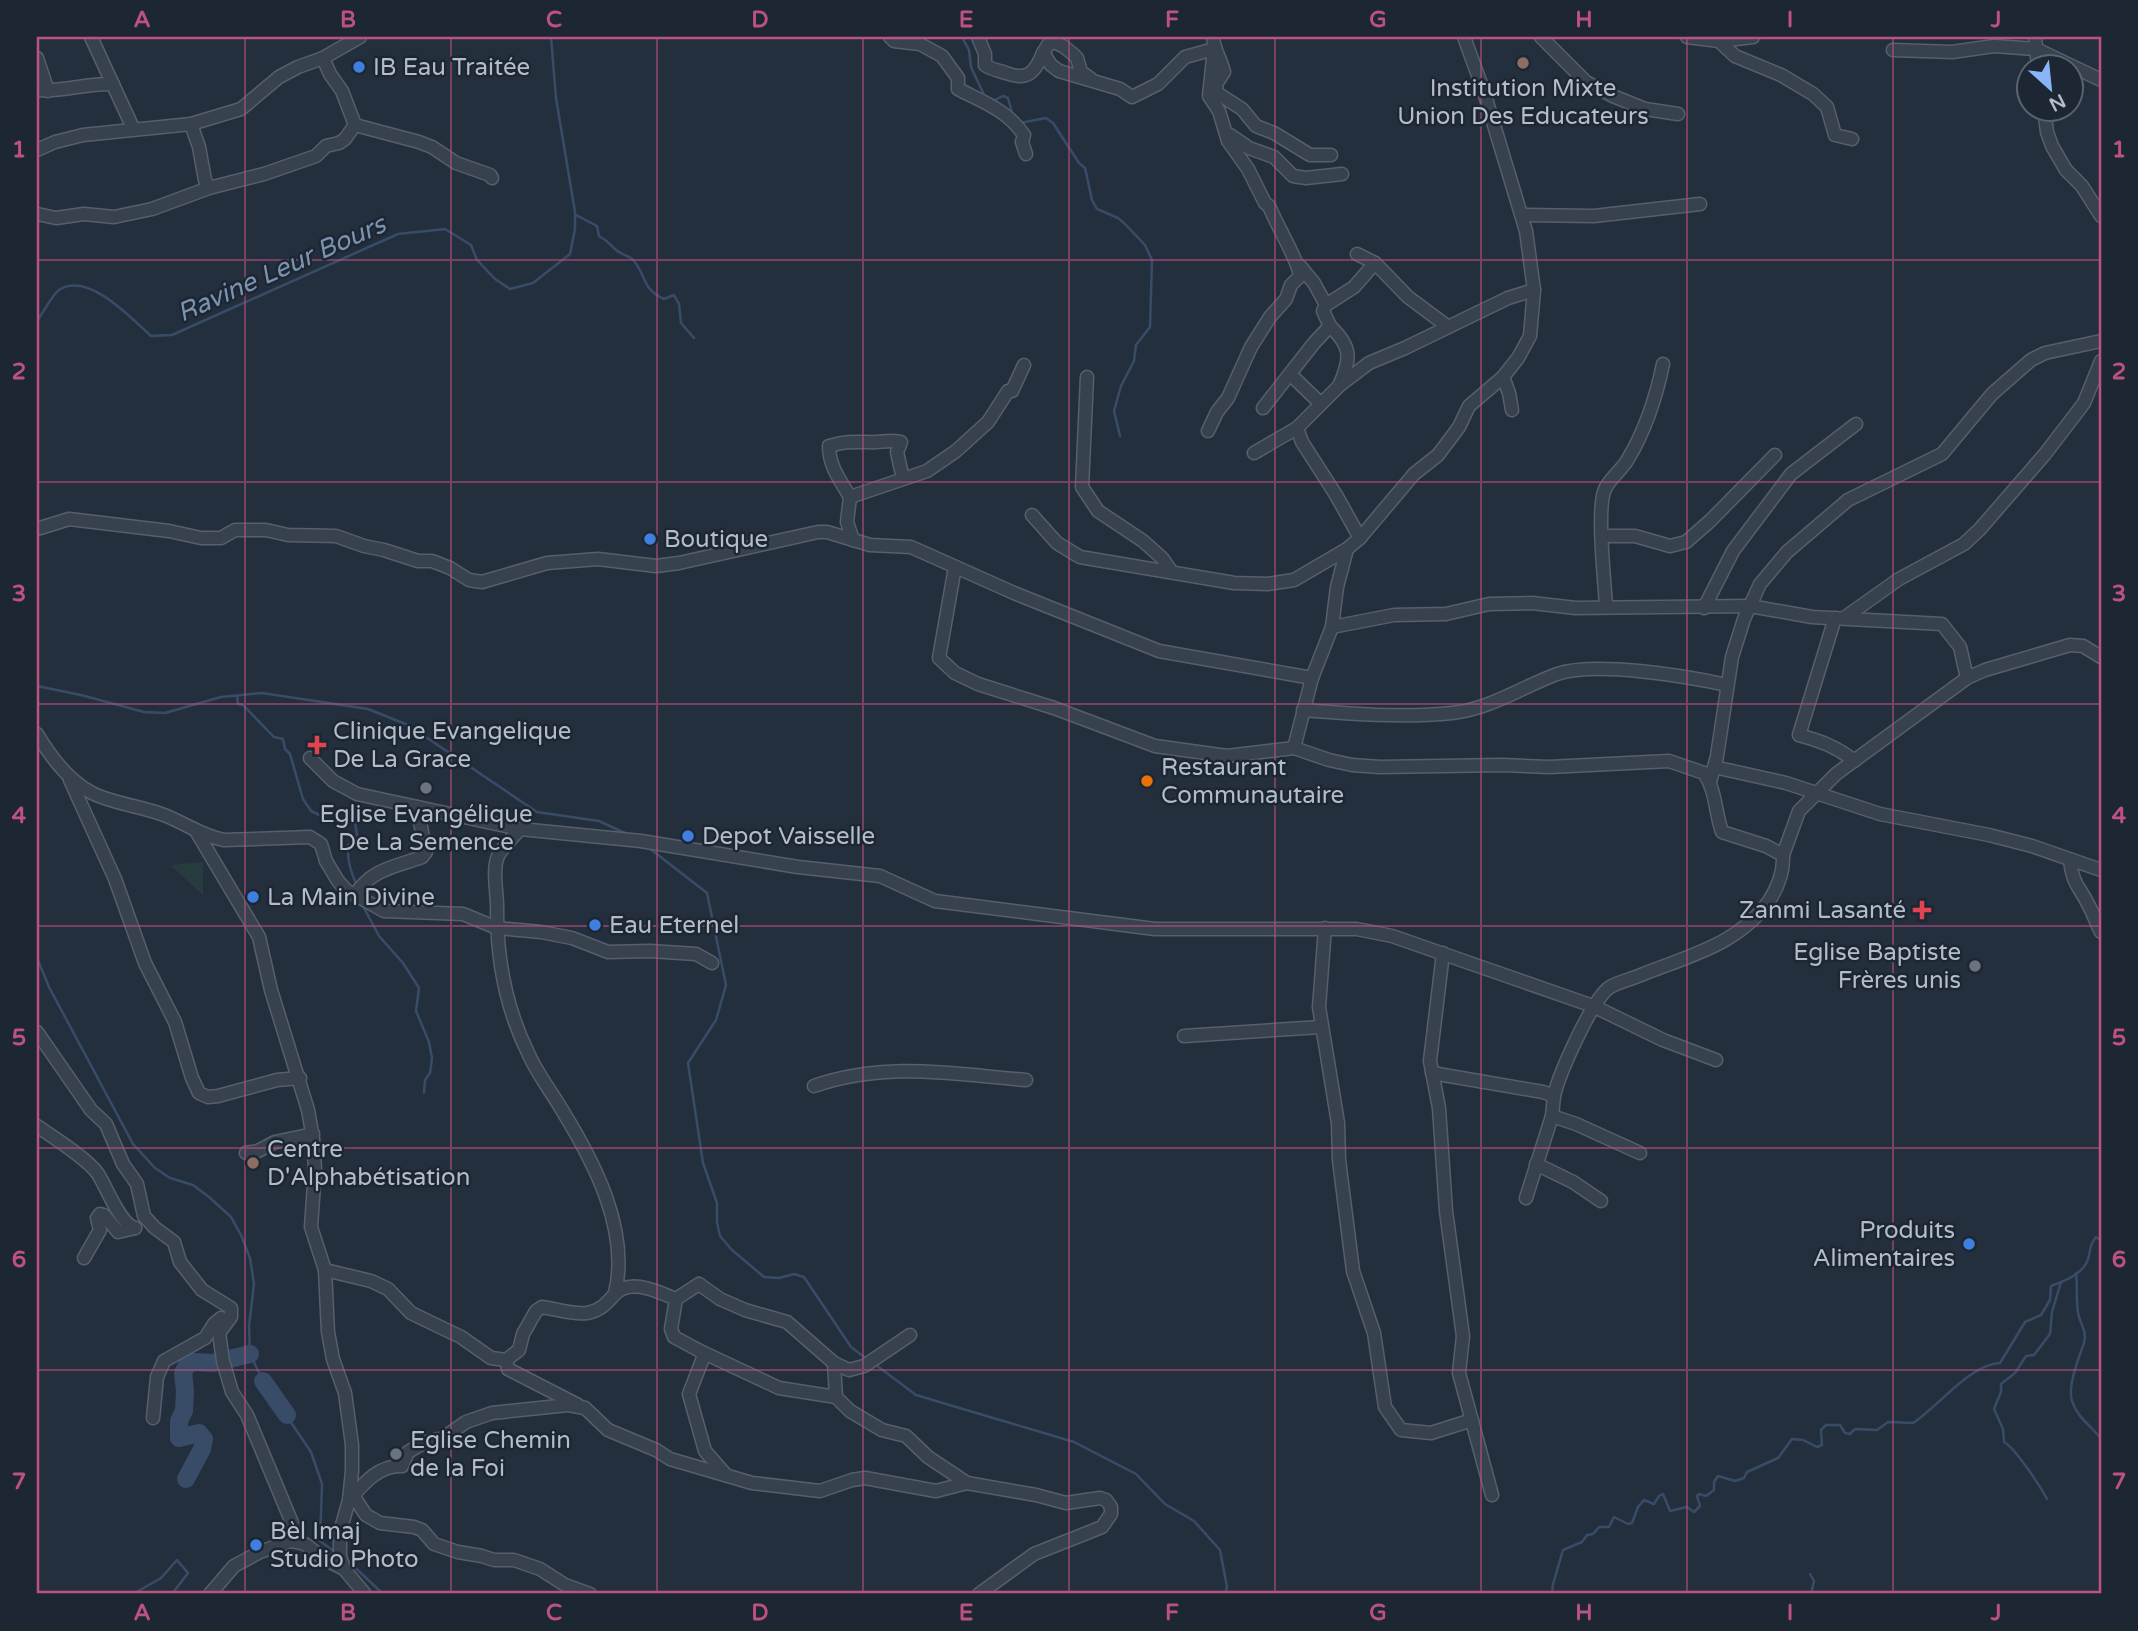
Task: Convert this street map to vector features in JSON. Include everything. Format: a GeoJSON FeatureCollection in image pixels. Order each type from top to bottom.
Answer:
{"type":"FeatureCollection","features":[{"type":"Feature","properties":{"kind":"street"},"geometry":{"type":"LineString","coordinates":[[91,37],[133,128]]}},
{"type":"Feature","properties":{"kind":"street"},"geometry":{"type":"LineString","coordinates":[[37,150],[66,138],[133,128],[191,124],[241,109],[279,77],[323,58],[360,37]]}},
{"type":"Feature","properties":{"kind":"street"},"geometry":{"type":"LineString","coordinates":[[890,37],[894,41],[920,44],[942,57],[958,78],[958,89],[978,96],[986,105],[1006,114],[1024,135],[1022,142],[1026,154]]}},
{"type":"Feature","properties":{"kind":"street"},"geometry":{"type":"LineString","coordinates":[[978,37],[985,54],[985,65],[1013,77],[1027,76],[1034,71],[1052,39],[1077,58],[1081,72],[1094,82]]}},
{"type":"Feature","properties":{"kind":"street"},"geometry":{"type":"LineString","coordinates":[[1032,515],[1057,543],[1080,557],[1234,583],[1278,583],[1294,580],[1347,549],[1360,538],[1414,474],[1438,455],[1459,427],[1469,406],[1503,377],[1518,358],[1530,336],[1534,290],[1522,215],[1464,37]]}},
{"type":"Feature","properties":{"kind":"street"},"geometry":{"type":"LineString","coordinates":[[1541,37],[1586,82],[1645,109],[1678,114]]}},
{"type":"Feature","properties":{"kind":"street"},"geometry":{"type":"LineString","coordinates":[[1687,37],[1719,41],[1753,37]]}},
{"type":"Feature","properties":{"kind":"street"},"geometry":{"type":"LineString","coordinates":[[1719,41],[1745,62],[1781,75],[1813,94],[1827,107],[1835,135],[1852,139]]}},
{"type":"Feature","properties":{"kind":"street"},"geometry":{"type":"LineString","coordinates":[[1043,53],[1059,71],[1121,89],[1132,97],[1157,85],[1185,57],[1213,43]]}},
{"type":"Feature","properties":{"kind":"street"},"geometry":{"type":"LineString","coordinates":[[1213,43],[1211,86],[1208,93],[1219,111],[1228,141],[1248,169],[1300,267],[1326,305]]}},
{"type":"Feature","properties":{"kind":"street"},"geometry":{"type":"LineString","coordinates":[[1213,43],[1224,72],[1216,84],[1217,93],[1242,110],[1256,126],[1274,133],[1310,155],[1331,155]]}},
{"type":"Feature","properties":{"kind":"street"},"geometry":{"type":"LineString","coordinates":[[1892,50],[1952,51],[2036,43],[2101,80]]}},
{"type":"Feature","properties":{"kind":"street"},"geometry":{"type":"LineString","coordinates":[[37,58],[42,90],[98,83],[113,84]]}},
{"type":"Feature","properties":{"kind":"street"},"geometry":{"type":"LineString","coordinates":[[323,58],[342,91],[355,125]]}},
{"type":"Feature","properties":{"kind":"street"},"geometry":{"type":"LineString","coordinates":[[2046,122],[2052,146],[2066,170],[2082,187],[2101,216]]}},
{"type":"Feature","properties":{"kind":"street"},"geometry":{"type":"LineString","coordinates":[[191,124],[209,188]]}},
{"type":"Feature","properties":{"kind":"street"},"geometry":{"type":"LineString","coordinates":[[355,125],[432,146],[456,163],[492,178]]}},
{"type":"Feature","properties":{"kind":"street"},"geometry":{"type":"LineString","coordinates":[[37,209],[56,218],[84,214],[114,217],[152,209],[209,188],[264,174],[316,156],[327,146],[345,139],[355,125]]}},
{"type":"Feature","properties":{"kind":"street"},"geometry":{"type":"LineString","coordinates":[[1226,132],[1249,148],[1273,157],[1293,176],[1315,178],[1342,174]]}},
{"type":"Feature","properties":{"kind":"street"},"geometry":{"type":"LineString","coordinates":[[1522,215],[1594,216],[1700,204]]}},
{"type":"Feature","properties":{"kind":"street"},"geometry":{"type":"LineString","coordinates":[[1357,254],[1375,263],[1408,297],[1447,326]]}},
{"type":"Feature","properties":{"kind":"street"},"geometry":{"type":"LineString","coordinates":[[1340,385],[1349,353],[1323,311],[1326,305],[1353,287],[1375,263]]}},
{"type":"Feature","properties":{"kind":"street"},"geometry":{"type":"LineString","coordinates":[[1208,431],[1217,412],[1228,398],[1251,347],[1270,317],[1286,299],[1291,285],[1300,276],[1300,267]]}},
{"type":"Feature","properties":{"kind":"street"},"geometry":{"type":"LineString","coordinates":[[1254,453],[1297,428],[1320,403],[1369,363],[1508,298],[1534,290]]}},
{"type":"Feature","properties":{"kind":"street"},"geometry":{"type":"LineString","coordinates":[[1263,408],[1330,326]]}},
{"type":"Feature","properties":{"kind":"street"},"geometry":{"type":"LineString","coordinates":[[1710,782],[1732,657],[1760,584],[1787,552],[1848,500],[1942,454],[1992,394],[2031,360],[2045,353],[2101,341]]}},
{"type":"Feature","properties":{"kind":"street"},"geometry":{"type":"LineString","coordinates":[[1854,761],[1833,747],[1799,735],[1840,618],[1899,579],[1964,544],[1980,529],[2045,454],[2084,403],[2101,361]]}},
{"type":"Feature","properties":{"kind":"street"},"geometry":{"type":"LineString","coordinates":[[1606,607],[1602,536],[1605,489],[1626,463],[1643,433],[1655,401],[1663,364]]}},
{"type":"Feature","properties":{"kind":"street"},"geometry":{"type":"LineString","coordinates":[[850,497],[927,471],[988,422],[1008,391],[1012,391],[1024,365]]}},
{"type":"Feature","properties":{"kind":"street"},"geometry":{"type":"LineString","coordinates":[[1291,375],[1320,403]]}},
{"type":"Feature","properties":{"kind":"street"},"geometry":{"type":"LineString","coordinates":[[1087,377],[1082,487],[1098,511],[1143,541],[1162,558],[1171,571]]}},
{"type":"Feature","properties":{"kind":"street"},"geometry":{"type":"LineString","coordinates":[[1503,377],[1512,410]]}},
{"type":"Feature","properties":{"kind":"street"},"geometry":{"type":"LineString","coordinates":[[1704,608],[1733,551],[1791,474],[1856,424]]}},
{"type":"Feature","properties":{"kind":"street"},"geometry":{"type":"LineString","coordinates":[[1297,428],[1301,442],[1360,538]]}},
{"type":"Feature","properties":{"kind":"street"},"geometry":{"type":"LineString","coordinates":[[853,540],[847,522],[850,497],[834,470],[829,446],[850,440],[870,443],[889,439],[901,442],[897,452],[903,480]]}},
{"type":"Feature","properties":{"kind":"street"},"geometry":{"type":"LineString","coordinates":[[1602,536],[1635,537],[1670,546],[1686,542],[1775,455]]}},
{"type":"Feature","properties":{"kind":"street"},"geometry":{"type":"LineString","coordinates":[[37,529],[69,519],[169,531],[201,538],[221,538],[235,530],[336,536],[418,561],[432,561],[469,580],[482,582],[547,563],[598,559],[656,566],[827,532],[870,545],[911,547],[1158,651],[1312,678]]}},
{"type":"Feature","properties":{"kind":"street"},"geometry":{"type":"LineString","coordinates":[[1294,748],[1312,678],[1332,627],[1337,586],[1347,549]]}},
{"type":"Feature","properties":{"kind":"street"},"geometry":{"type":"LineString","coordinates":[[955,567],[939,658],[955,673],[978,684],[1054,708],[1155,746],[1227,756],[1294,748],[1352,765],[1380,766],[1549,767],[1670,761],[1704,773],[1710,782],[1716,816],[1722,832],[1766,846],[1783,855]]}},
{"type":"Feature","properties":{"kind":"street"},"geometry":{"type":"LineString","coordinates":[[1332,627],[1394,615],[1446,614],[1489,604],[1532,603],[1576,608],[1750,606],[1812,617],[1942,624],[1960,647],[1967,678]]}},
{"type":"Feature","properties":{"kind":"street"},"geometry":{"type":"LineString","coordinates":[[1526,1198],[1552,1116],[1554,1096],[1593,1006],[1610,987],[1704,952],[1735,936],[1762,911],[1774,892],[1784,867],[1783,855],[1799,811],[1816,792],[1967,678],[1985,670],[2070,645],[2083,646],[2101,657]]}},
{"type":"Feature","properties":{"kind":"street"},"geometry":{"type":"LineString","coordinates":[[1303,710],[1379,714],[1454,713],[1493,702],[1558,674],[1588,670],[1696,678],[1727,685]]}},
{"type":"Feature","properties":{"kind":"street"},"geometry":{"type":"LineString","coordinates":[[37,734],[47,750],[77,784],[93,794],[164,815],[196,831],[224,840],[316,839],[321,844],[326,861],[338,881],[359,890],[384,911],[463,914],[497,928],[572,938],[608,952],[696,954],[712,963]]}},
{"type":"Feature","properties":{"kind":"street"},"geometry":{"type":"LineString","coordinates":[[310,758],[333,781],[357,794],[520,829],[641,841],[798,867],[880,876],[934,901],[1142,927],[1325,928],[1369,931],[1443,953],[1593,1006],[1647,1033],[1716,1060]]}},
{"type":"Feature","properties":{"kind":"street"},"geometry":{"type":"LineString","coordinates":[[1714,767],[1816,792],[1880,814],[2032,846],[2101,870]]}},
{"type":"Feature","properties":{"kind":"street"},"geometry":{"type":"LineString","coordinates":[[67,772],[115,880],[145,963],[175,1022],[199,1093],[208,1097],[218,1096],[277,1080],[300,1078]]}},
{"type":"Feature","properties":{"kind":"street"},"geometry":{"type":"LineString","coordinates":[[359,890],[382,869],[422,857],[425,852],[416,807]]}},
{"type":"Feature","properties":{"kind":"street"},"geometry":{"type":"LineString","coordinates":[[520,829],[497,858],[495,874],[502,975],[519,1031],[547,1090],[561,1108],[590,1158],[607,1199],[620,1271],[615,1293]]}},
{"type":"Feature","properties":{"kind":"street"},"geometry":{"type":"LineString","coordinates":[[196,831],[259,937],[271,990],[300,1078],[313,1134],[315,1170],[311,1227],[325,1270],[328,1332],[350,1418],[352,1496],[340,1532],[340,1556],[344,1569],[365,1594]]}},
{"type":"Feature","properties":{"kind":"street"},"geometry":{"type":"LineString","coordinates":[[2070,860],[2077,888],[2089,905],[2101,932]]}},
{"type":"Feature","properties":{"kind":"street"},"geometry":{"type":"LineString","coordinates":[[1325,928],[1319,1007],[1321,1027],[1338,1123],[1339,1160],[1353,1270],[1374,1333],[1385,1407],[1401,1430],[1431,1433],[1472,1420]]}},
{"type":"Feature","properties":{"kind":"street"},"geometry":{"type":"LineString","coordinates":[[1443,953],[1430,1061],[1443,1146],[1446,1211],[1463,1336],[1459,1373],[1492,1495]]}},
{"type":"Feature","properties":{"kind":"street"},"geometry":{"type":"LineString","coordinates":[[1184,1036],[1321,1027]]}},
{"type":"Feature","properties":{"kind":"street"},"geometry":{"type":"LineString","coordinates":[[37,1032],[91,1111],[106,1124],[123,1164],[137,1184],[144,1216],[174,1242],[185,1269],[202,1290],[211,1296],[218,1308],[221,1323],[218,1337],[232,1392],[247,1415],[300,1542]]}},
{"type":"Feature","properties":{"kind":"street"},"geometry":{"type":"LineString","coordinates":[[814,1086],[872,1072],[896,1070],[1026,1080]]}},
{"type":"Feature","properties":{"kind":"street"},"geometry":{"type":"LineString","coordinates":[[1432,1073],[1554,1096]]}},
{"type":"Feature","properties":{"kind":"street"},"geometry":{"type":"LineString","coordinates":[[1552,1116],[1640,1153]]}},
{"type":"Feature","properties":{"kind":"street"},"geometry":{"type":"LineString","coordinates":[[37,1126],[88,1163],[108,1190],[128,1226],[135,1228],[118,1232],[104,1215],[100,1214],[97,1218],[100,1230],[84,1258]]}},
{"type":"Feature","properties":{"kind":"street"},"geometry":{"type":"LineString","coordinates":[[246,1153],[258,1151],[275,1142],[313,1134]]}},
{"type":"Feature","properties":{"kind":"street"},"geometry":{"type":"LineString","coordinates":[[1536,1164],[1573,1182],[1601,1201]]}},
{"type":"Feature","properties":{"kind":"street"},"geometry":{"type":"LineString","coordinates":[[325,1270],[371,1281],[388,1289],[411,1313],[461,1337],[491,1358],[506,1360],[519,1350],[523,1334],[536,1311],[542,1307],[588,1313],[606,1306],[623,1287],[647,1287],[676,1299]]}},
{"type":"Feature","properties":{"kind":"street"},"geometry":{"type":"LineString","coordinates":[[910,1335],[864,1366],[849,1370],[834,1363],[787,1322],[745,1310],[720,1299],[699,1284],[676,1299],[671,1329],[674,1337],[779,1388],[836,1397],[850,1411],[882,1430],[906,1436],[928,1457],[967,1483]]}},
{"type":"Feature","properties":{"kind":"street"},"geometry":{"type":"LineString","coordinates":[[153,1418],[158,1377],[164,1361],[205,1338],[214,1324],[221,1323]]}},
{"type":"Feature","properties":{"kind":"street"},"geometry":{"type":"LineString","coordinates":[[702,1352],[703,1358],[689,1394],[705,1451],[728,1477]]}},
{"type":"Feature","properties":{"kind":"street"},"geometry":{"type":"LineString","coordinates":[[506,1360],[508,1369],[585,1408],[608,1430],[656,1450],[670,1459],[728,1477],[735,1476],[764,1485],[820,1491],[865,1478],[936,1490],[967,1483],[1066,1503],[1100,1498],[1106,1500],[1111,1507],[1111,1514],[1102,1527],[1034,1554],[979,1594]]}},
{"type":"Feature","properties":{"kind":"street"},"geometry":{"type":"LineString","coordinates":[[834,1363],[836,1397]]}},
{"type":"Feature","properties":{"kind":"street"},"geometry":{"type":"LineString","coordinates":[[352,1496],[388,1466],[402,1466],[408,1452],[425,1442],[443,1438],[466,1422],[492,1413],[543,1406],[568,1405],[585,1408]]}},
{"type":"Feature","properties":{"kind":"street"},"geometry":{"type":"LineString","coordinates":[[352,1496],[366,1515],[380,1523],[414,1527],[422,1530],[434,1544],[458,1552],[494,1560],[514,1560],[540,1569],[565,1585],[590,1594]]}},
{"type":"Feature","properties":{"kind":"street"},"geometry":{"type":"LineString","coordinates":[[211,1594],[234,1566],[260,1552],[291,1541],[300,1542],[344,1569]]}},
{"type":"Feature","properties":{"kind":"green space"},"geometry":{"type":"Polygon","coordinates":[[[203,862],[203,895],[170,865],[203,862]]]}},
{"type":"Feature","properties":{"kind":"waterway","name":"Ravine Leur Bours"},"geometry":{"type":"LineString","coordinates":[[37,321],[59,290],[70,286],[83,287],[108,299],[151,336],[172,335],[398,234],[445,229],[471,245],[477,260],[495,279],[510,289],[533,283],[570,254],[575,229],[575,212],[556,98],[551,37]]}},
{"type":"Feature","properties":{"kind":"waterway"},"geometry":{"type":"LineString","coordinates":[[962,37],[969,50],[971,67],[985,97],[988,100],[1003,96],[1008,98],[1012,113]]}},
{"type":"Feature","properties":{"kind":"waterway"},"geometry":{"type":"LineString","coordinates":[[1020,123],[1046,118],[1053,123],[1085,168],[1092,200],[1097,209],[1125,224],[1145,245],[1152,260],[1150,327],[1136,345],[1134,361],[1121,386],[1114,411],[1120,436]]}},
{"type":"Feature","properties":{"kind":"waterway"},"geometry":{"type":"LineString","coordinates":[[576,215],[597,226],[599,236],[617,251],[630,257],[652,291],[664,299],[674,295],[679,304],[681,323],[694,338]]}},
{"type":"Feature","properties":{"kind":"waterway"},"geometry":{"type":"LineString","coordinates":[[37,686],[144,712],[165,713],[221,697],[262,693],[368,709],[408,725],[537,812],[599,821],[629,835]]}},
{"type":"Feature","properties":{"kind":"waterway"},"geometry":{"type":"LineString","coordinates":[[237,696],[238,704],[243,705],[274,737],[283,739],[303,799],[311,811],[330,820],[355,823],[357,835],[353,844],[348,845],[348,851],[357,886]]}},
{"type":"Feature","properties":{"kind":"waterway"},"geometry":{"type":"LineString","coordinates":[[649,848],[707,893],[726,985],[716,1020],[688,1063],[703,1163],[717,1203],[720,1236],[764,1277],[779,1278],[794,1274],[804,1277],[851,1347],[867,1359]]}},
{"type":"Feature","properties":{"kind":"waterway"},"geometry":{"type":"LineString","coordinates":[[363,906],[379,936],[403,963],[419,988],[416,1011],[429,1042],[432,1058],[424,1093]]}},
{"type":"Feature","properties":{"kind":"waterway","name":"Ravine Leur Bours"},"geometry":{"type":"LineString","coordinates":[[37,958],[49,987],[133,1144],[155,1168],[170,1178],[193,1185],[209,1197],[231,1217],[241,1235],[250,1258],[254,1284],[249,1326],[250,1354],[263,1381],[311,1452],[322,1484],[320,1541],[336,1553]]}},
{"type":"Feature","properties":{"kind":"waterway"},"geometry":{"type":"LineString","coordinates":[[1552,1594],[1563,1550],[1582,1542],[1599,1527],[1609,1527],[1614,1517],[1628,1524],[1632,1523],[1644,1500],[1654,1504],[1663,1494],[1670,1511],[1687,1507],[1694,1512],[1700,1506],[1697,1496],[1706,1496],[1714,1490],[1714,1482],[1718,1476],[1735,1481],[1744,1478],[1747,1472],[1778,1458],[1792,1439],[1803,1440],[1817,1447],[1822,1445],[1821,1430],[1826,1425],[1840,1425],[1845,1433],[1850,1434],[1855,1429],[1877,1430],[1888,1422],[1913,1423],[1966,1378],[1989,1365],[2000,1363],[2025,1322],[2041,1315],[2050,1300],[2051,1286],[2078,1273],[2086,1264],[2096,1237],[2101,1241]]}},
{"type":"Feature","properties":{"kind":"waterway"},"geometry":{"type":"LineString","coordinates":[[2076,1273],[2078,1312],[2085,1340],[2074,1372],[2071,1395],[2078,1413],[2101,1439]]}},
{"type":"Feature","properties":{"kind":"waterway"},"geometry":{"type":"LineString","coordinates":[[2047,1499],[2021,1460],[2004,1442],[2003,1429],[1994,1409],[2001,1392],[2001,1384],[2015,1373],[2026,1356],[2034,1355],[2050,1334],[2052,1312],[2061,1282]]}},
{"type":"Feature","properties":{"kind":"waterway"},"geometry":{"type":"LineString","coordinates":[[186,1479],[202,1449],[204,1439],[199,1433],[179,1438],[179,1421],[184,1411],[183,1373],[187,1365],[193,1362],[213,1363],[250,1354]]}},
{"type":"Feature","properties":{"kind":"waterway"},"geometry":{"type":"LineString","coordinates":[[876,1365],[916,1395],[1074,1442],[1136,1474],[1165,1504],[1194,1521],[1220,1550],[1227,1587],[1225,1594]]}},
{"type":"Feature","properties":{"kind":"waterway"},"geometry":{"type":"LineString","coordinates":[[263,1381],[287,1415]]}},
{"type":"Feature","properties":{"kind":"waterway"},"geometry":{"type":"LineString","coordinates":[[345,1558],[383,1594]]}},
{"type":"Feature","properties":{"kind":"waterway"},"geometry":{"type":"LineString","coordinates":[[133,1594],[161,1578],[177,1560],[188,1573],[172,1594]]}},
{"type":"Feature","properties":{"kind":"waterway"},"geometry":{"type":"LineString","coordinates":[[1810,1574],[1814,1581],[1811,1594]]}},
{"type":"Feature","properties":{"kind":"place","name":"Institution Mixte Union Des Educateurs"},"geometry":{"type":"Point","coordinates":[1523,63]}},
{"type":"Feature","properties":{"kind":"place","name":"IB Eau Traitée"},"geometry":{"type":"Point","coordinates":[359,67]}},
{"type":"Feature","properties":{"kind":"place","name":"Boutique"},"geometry":{"type":"Point","coordinates":[650,539]}},
{"type":"Feature","properties":{"kind":"place","name":"Clinique Evangelique De La Grace"},"geometry":{"type":"Point","coordinates":[317,745]}},
{"type":"Feature","properties":{"kind":"place","name":"Restaurant Communautaire"},"geometry":{"type":"Point","coordinates":[1147,781]}},
{"type":"Feature","properties":{"kind":"place","name":"Eglise Evangélique De La Semence"},"geometry":{"type":"Point","coordinates":[426,788]}},
{"type":"Feature","properties":{"kind":"place","name":"Depot Vaisselle"},"geometry":{"type":"Point","coordinates":[688,836]}},
{"type":"Feature","properties":{"kind":"place","name":"La Main Divine"},"geometry":{"type":"Point","coordinates":[253,897]}},
{"type":"Feature","properties":{"kind":"place","name":"Zanmi Lasanté"},"geometry":{"type":"Point","coordinates":[1922,910]}},
{"type":"Feature","properties":{"kind":"place","name":"Eau Eternel"},"geometry":{"type":"Point","coordinates":[595,925]}},
{"type":"Feature","properties":{"kind":"place","name":"Eglise Baptiste Frères unis"},"geometry":{"type":"Point","coordinates":[1975,966]}},
{"type":"Feature","properties":{"kind":"place","name":"Centre D'Alphabétisation"},"geometry":{"type":"Point","coordinates":[253,1163]}},
{"type":"Feature","properties":{"kind":"place","name":"Produits Alimentaires"},"geometry":{"type":"Point","coordinates":[1969,1244]}},
{"type":"Feature","properties":{"kind":"place","name":"Eglise Chemin de la Foi"},"geometry":{"type":"Point","coordinates":[396,1454]}},
{"type":"Feature","properties":{"kind":"place","name":"Bèl Imaj Studio Photo"},"geometry":{"type":"Point","coordinates":[256,1545]}}]}
